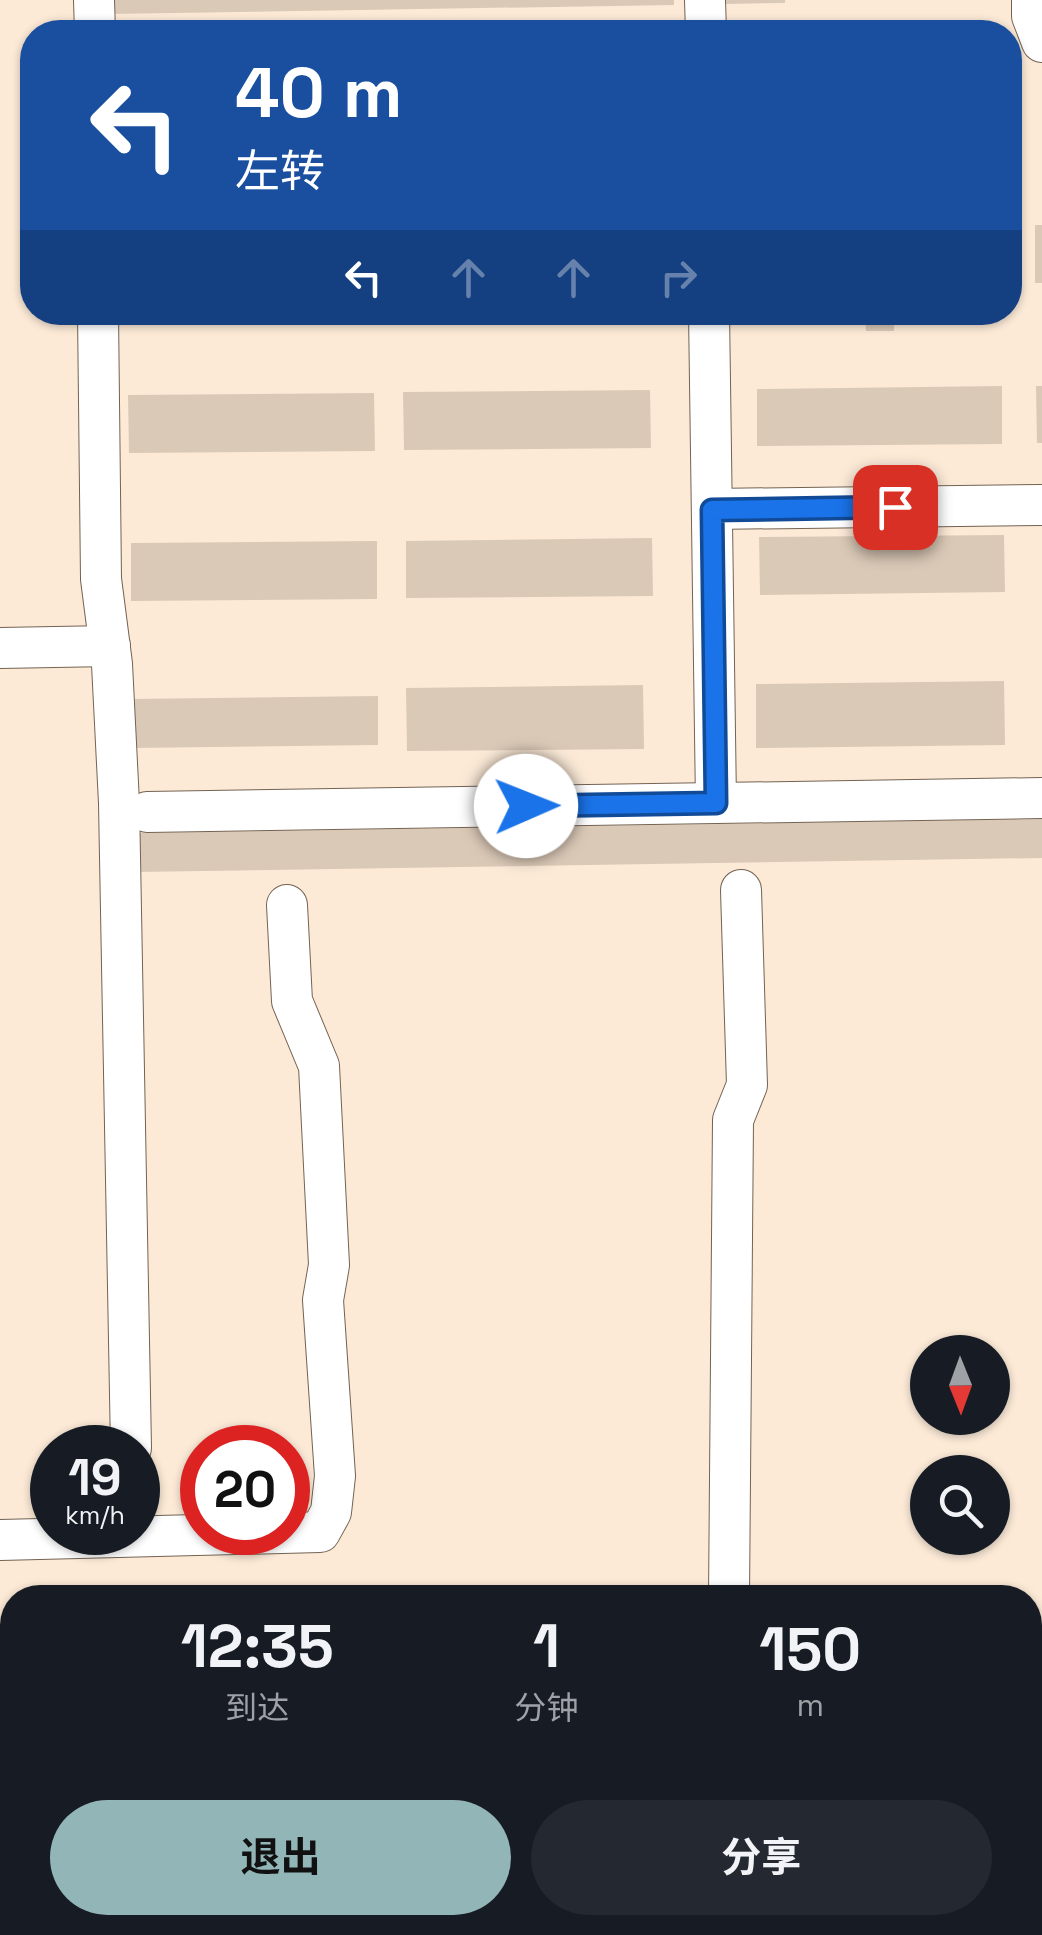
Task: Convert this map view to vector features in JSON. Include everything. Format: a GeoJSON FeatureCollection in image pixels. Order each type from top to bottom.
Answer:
{"type":"FeatureCollection","features":[{"type":"Feature","properties":{"kind":"street"},"geometry":{"type":"LineString","coordinates":[[1032,0],[1032,16],[1042,42]]}},
{"type":"Feature","properties":{"kind":"street"},"geometry":{"type":"LineString","coordinates":[[98,325],[101,579],[110,646],[119,803],[131,1425]]}},
{"type":"Feature","properties":{"kind":"street"},"geometry":{"type":"LineString","coordinates":[[710,325],[716,803]]}},
{"type":"Feature","properties":{"kind":"street"},"geometry":{"type":"LineString","coordinates":[[712,510],[1042,505]]}},
{"type":"Feature","properties":{"kind":"street"},"geometry":{"type":"LineString","coordinates":[[0,648],[110,646]]}},
{"type":"Feature","properties":{"kind":"street"},"geometry":{"type":"LineString","coordinates":[[146,812],[1042,798]]}},
{"type":"Feature","properties":{"kind":"street"},"geometry":{"type":"LineString","coordinates":[[730,1585],[733,1120],[747,1085],[741,890]]}},
{"type":"Feature","properties":{"kind":"street"},"geometry":{"type":"LineString","coordinates":[[160,1535],[320,1532],[331,1512],[335,1476],[323,1300],[329,1266],[319,1066],[292,1001],[287,905]]}},
{"type":"Feature","properties":{"kind":"street"},"geometry":{"type":"LineString","coordinates":[[0,1540],[30,1539]]}},
{"type":"Feature","properties":{"kind":"building"},"geometry":{"type":"Polygon","coordinates":[[[110,0],[674,0],[674,5],[110,14],[110,0]]]}},
{"type":"Feature","properties":{"kind":"building"},"geometry":{"type":"Polygon","coordinates":[[[723,0],[785,0],[785,3],[723,4],[723,0]]]}},
{"type":"Feature","properties":{"kind":"building"},"geometry":{"type":"Polygon","coordinates":[[[1035,225],[1042,225],[1042,283],[1035,283],[1035,225]]]}},
{"type":"Feature","properties":{"kind":"building"},"geometry":{"type":"Polygon","coordinates":[[[866,325],[894,325],[894,331],[866,331],[866,325]]]}},
{"type":"Feature","properties":{"kind":"building"},"geometry":{"type":"Polygon","coordinates":[[[1002,386],[1002,444],[757,446],[757,389],[1002,386]]]}},
{"type":"Feature","properties":{"kind":"building"},"geometry":{"type":"Polygon","coordinates":[[[1036,386],[1042,386],[1042,443],[1037,443],[1036,386]]]}},
{"type":"Feature","properties":{"kind":"building"},"geometry":{"type":"Polygon","coordinates":[[[650,390],[651,448],[404,450],[403,392],[650,390]]]}},
{"type":"Feature","properties":{"kind":"building"},"geometry":{"type":"Polygon","coordinates":[[[374,393],[375,451],[129,453],[128,395],[374,393]]]}},
{"type":"Feature","properties":{"kind":"building"},"geometry":{"type":"Polygon","coordinates":[[[1004,535],[1005,592],[760,595],[759,537],[1004,535]]]}},
{"type":"Feature","properties":{"kind":"building"},"geometry":{"type":"Polygon","coordinates":[[[652,538],[653,596],[406,598],[406,541],[652,538]]]}},
{"type":"Feature","properties":{"kind":"building"},"geometry":{"type":"Polygon","coordinates":[[[377,541],[377,599],[131,601],[131,543],[377,541]]]}},
{"type":"Feature","properties":{"kind":"building"},"geometry":{"type":"Polygon","coordinates":[[[1004,681],[1005,745],[756,748],[756,684],[1004,681]]]}},
{"type":"Feature","properties":{"kind":"building"},"geometry":{"type":"Polygon","coordinates":[[[643,685],[644,749],[407,751],[406,688],[643,685]]]}},
{"type":"Feature","properties":{"kind":"building"},"geometry":{"type":"Polygon","coordinates":[[[378,696],[378,745],[131,748],[130,699],[378,696]]]}},
{"type":"Feature","properties":{"kind":"building"},"geometry":{"type":"Polygon","coordinates":[[[1042,819],[1042,858],[136,872],[135,833],[1042,819]]]}},
{"type":"Feature","properties":{"kind":"route"},"geometry":{"type":"LineString","coordinates":[[526,806],[716,803],[712,510],[895,507]]}}]}
